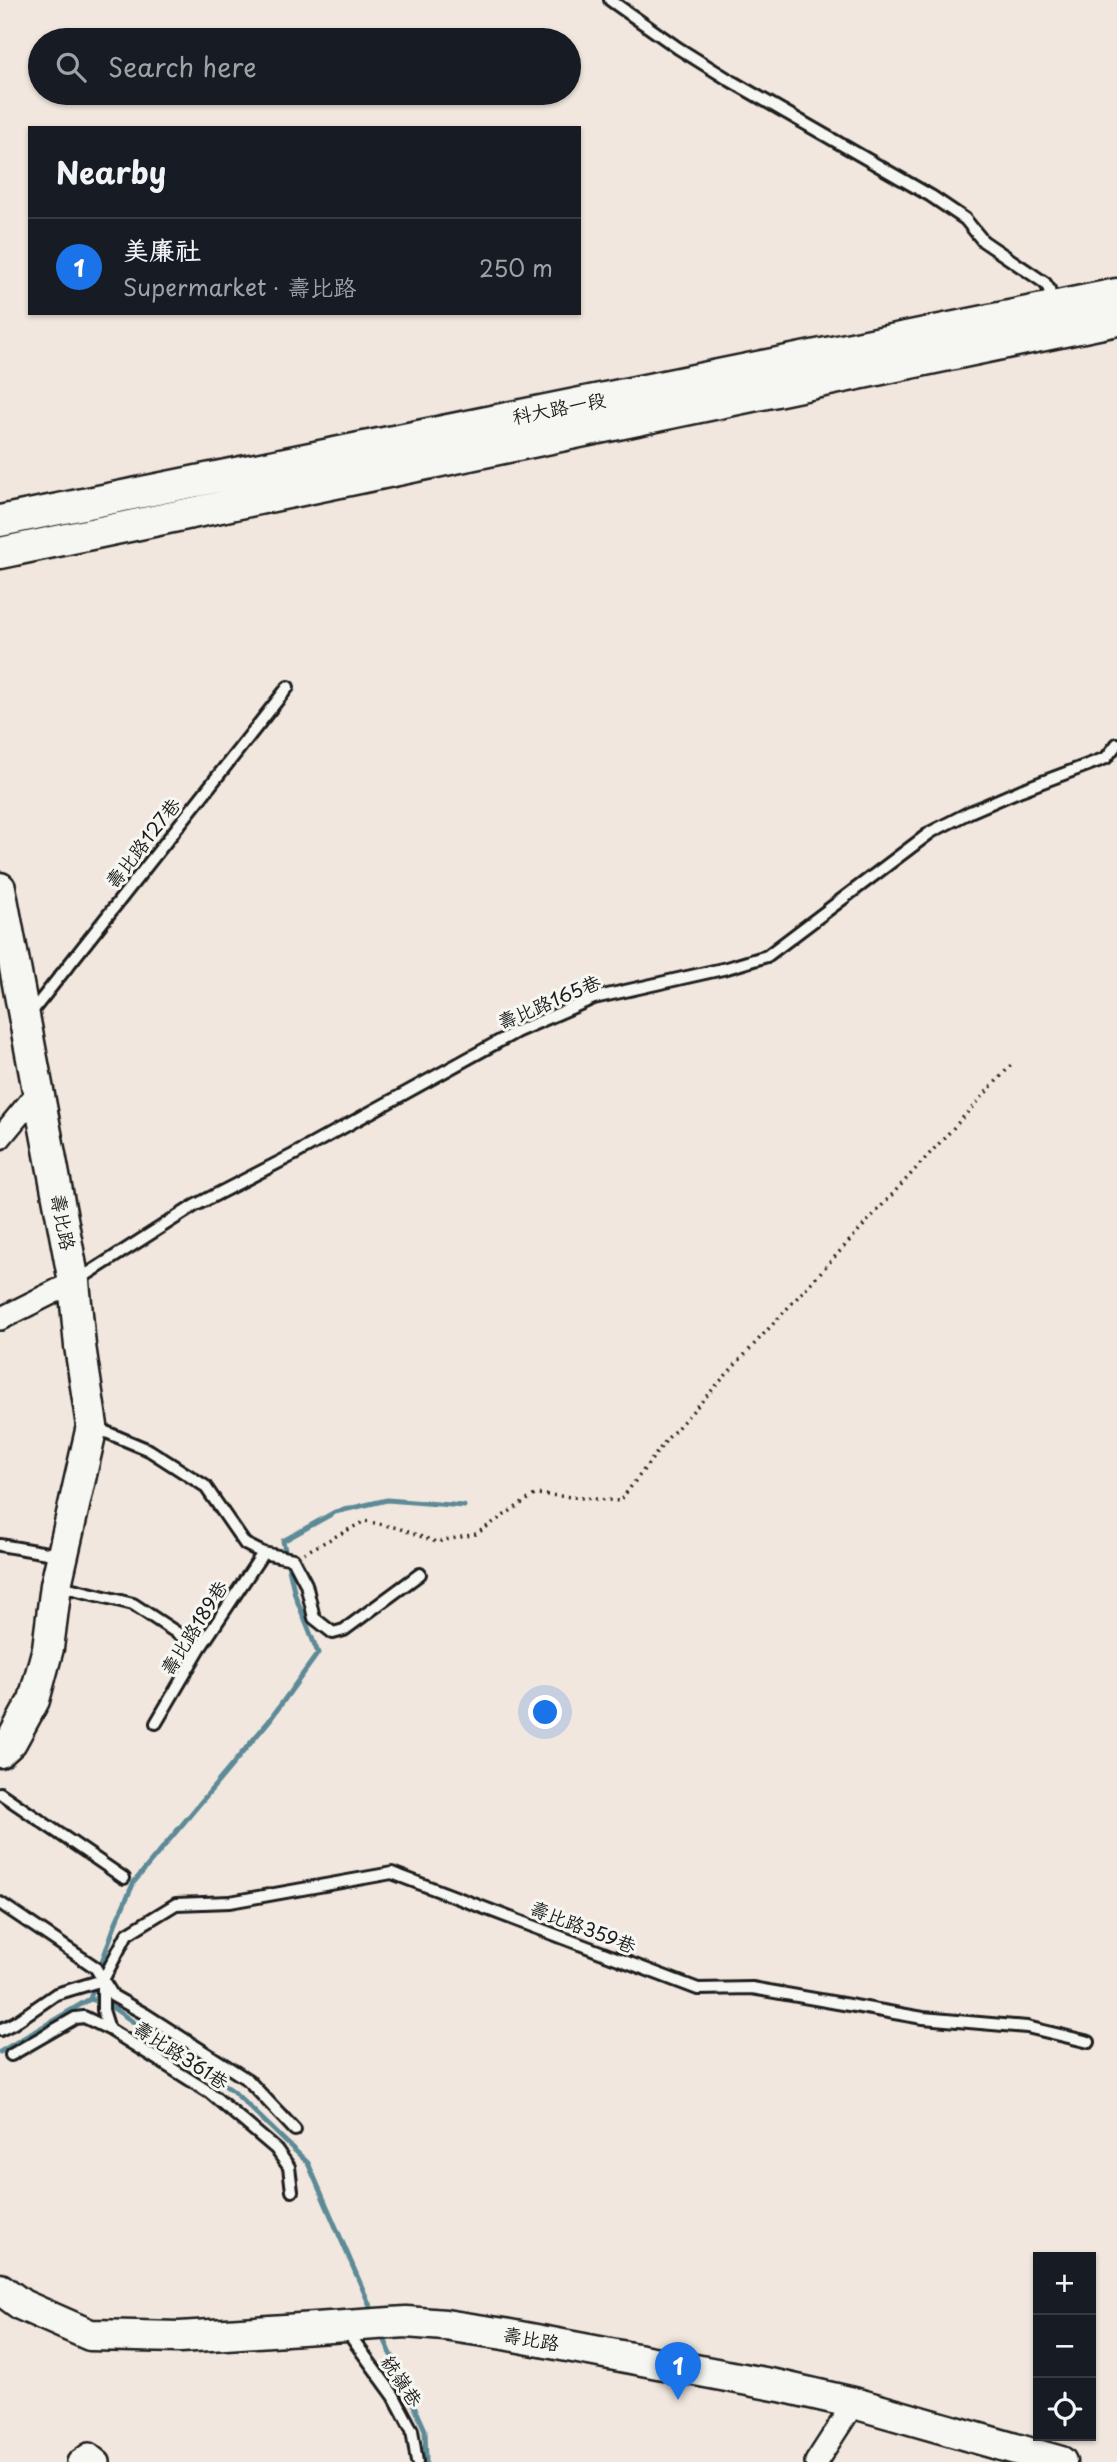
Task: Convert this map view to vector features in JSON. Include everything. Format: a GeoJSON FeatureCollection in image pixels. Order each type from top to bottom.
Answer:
{"type":"FeatureCollection","features":[{"type":"Feature","properties":{"kind":"street","name":"科大路一段"},"geometry":{"type":"LineString","coordinates":[[0,521],[1117,294]]}},
{"type":"Feature","properties":{"kind":"street"},"geometry":{"type":"LineString","coordinates":[[0,553],[1117,320]]}},
{"type":"Feature","properties":{"kind":"street","name":"壽比路"},"geometry":{"type":"LineString","coordinates":[[0,888],[74,1282],[79,1346],[92,1426],[56,1585],[48,1648],[34,1700],[4,1743]]}},
{"type":"Feature","properties":{"kind":"street"},"geometry":{"type":"LineString","coordinates":[[0,1139],[38,1092]]}},
{"type":"Feature","properties":{"kind":"street"},"geometry":{"type":"LineString","coordinates":[[0,1319],[74,1282]]}},
{"type":"Feature","properties":{"kind":"street","name":"壽比路"},"geometry":{"type":"LineString","coordinates":[[0,2289],[22,2305],[90,2335],[180,2337],[406,2322],[445,2325],[679,2365],[854,2403],[1061,2462]]}},
{"type":"Feature","properties":{"kind":"street"},"geometry":{"type":"LineString","coordinates":[[816,2462],[854,2403]]}},
{"type":"Feature","properties":{"kind":"street"},"geometry":{"type":"LineString","coordinates":[[78,2462],[89,2454],[99,2462]]}},
{"type":"Feature","properties":{"kind":"lane"},"geometry":{"type":"LineString","coordinates":[[610,0],[730,81],[931,196],[965,219],[983,241],[1045,283],[1049,289],[1052,308]]}},
{"type":"Feature","properties":{"kind":"lane","name":"壽比路127巷"},"geometry":{"type":"LineString","coordinates":[[25,1020],[288,687]]}},
{"type":"Feature","properties":{"kind":"lane","name":"壽比路165巷"},"geometry":{"type":"LineString","coordinates":[[74,1282],[194,1206],[516,1032],[594,998],[727,968],[767,956],[932,832],[1021,790],[1105,758],[1117,744]]}},
{"type":"Feature","properties":{"kind":"lane"},"geometry":{"type":"LineString","coordinates":[[92,1426],[149,1450],[205,1486],[245,1544],[263,1553],[293,1559],[306,1584],[314,1618],[333,1633],[344,1630],[420,1574]]}},
{"type":"Feature","properties":{"kind":"lane"},"geometry":{"type":"LineString","coordinates":[[0,1545],[62,1556]]}},
{"type":"Feature","properties":{"kind":"lane","name":"壽比路189巷"},"geometry":{"type":"LineString","coordinates":[[156,1723],[263,1553]]}},
{"type":"Feature","properties":{"kind":"lane"},"geometry":{"type":"LineString","coordinates":[[56,1585],[133,1604],[201,1648]]}},
{"type":"Feature","properties":{"kind":"lane"},"geometry":{"type":"LineString","coordinates":[[0,1793],[124,1878]]}},
{"type":"Feature","properties":{"kind":"lane","name":"壽比路359巷"},"geometry":{"type":"LineString","coordinates":[[103,1993],[103,1980],[127,1934],[176,1904],[230,1902],[392,1872],[698,1989],[752,1988],[922,2018],[1027,2026],[1089,2042]]}},
{"type":"Feature","properties":{"kind":"lane"},"geometry":{"type":"LineString","coordinates":[[0,1903],[95,1968],[113,1996],[248,2080],[295,2130]]}},
{"type":"Feature","properties":{"kind":"lane"},"geometry":{"type":"LineString","coordinates":[[0,2030],[56,1994],[103,1980]]}},
{"type":"Feature","properties":{"kind":"lane","name":"壽比路361巷"},"geometry":{"type":"LineString","coordinates":[[103,1993],[103,2010],[109,2029],[209,2092],[276,2149],[289,2167],[292,2192]]}},
{"type":"Feature","properties":{"kind":"lane"},"geometry":{"type":"LineString","coordinates":[[11,2054],[75,2018],[84,2017],[109,2029]]}},
{"type":"Feature","properties":{"kind":"lane","name":"統嶺巷"},"geometry":{"type":"LineString","coordinates":[[342,2325],[394,2396],[412,2430],[416,2462]]}},
{"type":"Feature","properties":{"kind":"path"},"geometry":{"type":"LineString","coordinates":[[293,1559],[365,1521],[398,1528],[436,1542],[476,1534],[536,1494],[620,1502],[668,1438],[1014,1062]]}},
{"type":"Feature","properties":{"kind":"waterway"},"geometry":{"type":"LineString","coordinates":[[99,1970],[134,1882],[269,1721],[318,1653],[295,1595],[283,1541],[335,1512],[387,1500],[464,1506]]}},
{"type":"Feature","properties":{"kind":"waterway"},"geometry":{"type":"LineString","coordinates":[[90,1999],[95,1983]]}},
{"type":"Feature","properties":{"kind":"waterway"},"geometry":{"type":"LineString","coordinates":[[90,1999],[106,2003],[233,2091],[308,2163],[374,2315]]}},
{"type":"Feature","properties":{"kind":"waterway"},"geometry":{"type":"LineString","coordinates":[[0,2052],[90,1999]]}},
{"type":"Feature","properties":{"kind":"waterway"},"geometry":{"type":"LineString","coordinates":[[382,2334],[425,2430],[426,2462]]}},
{"type":"Feature","properties":{"kind":"place","name":"美廉社"},"geometry":{"type":"Point","coordinates":[678,2400]}}]}
